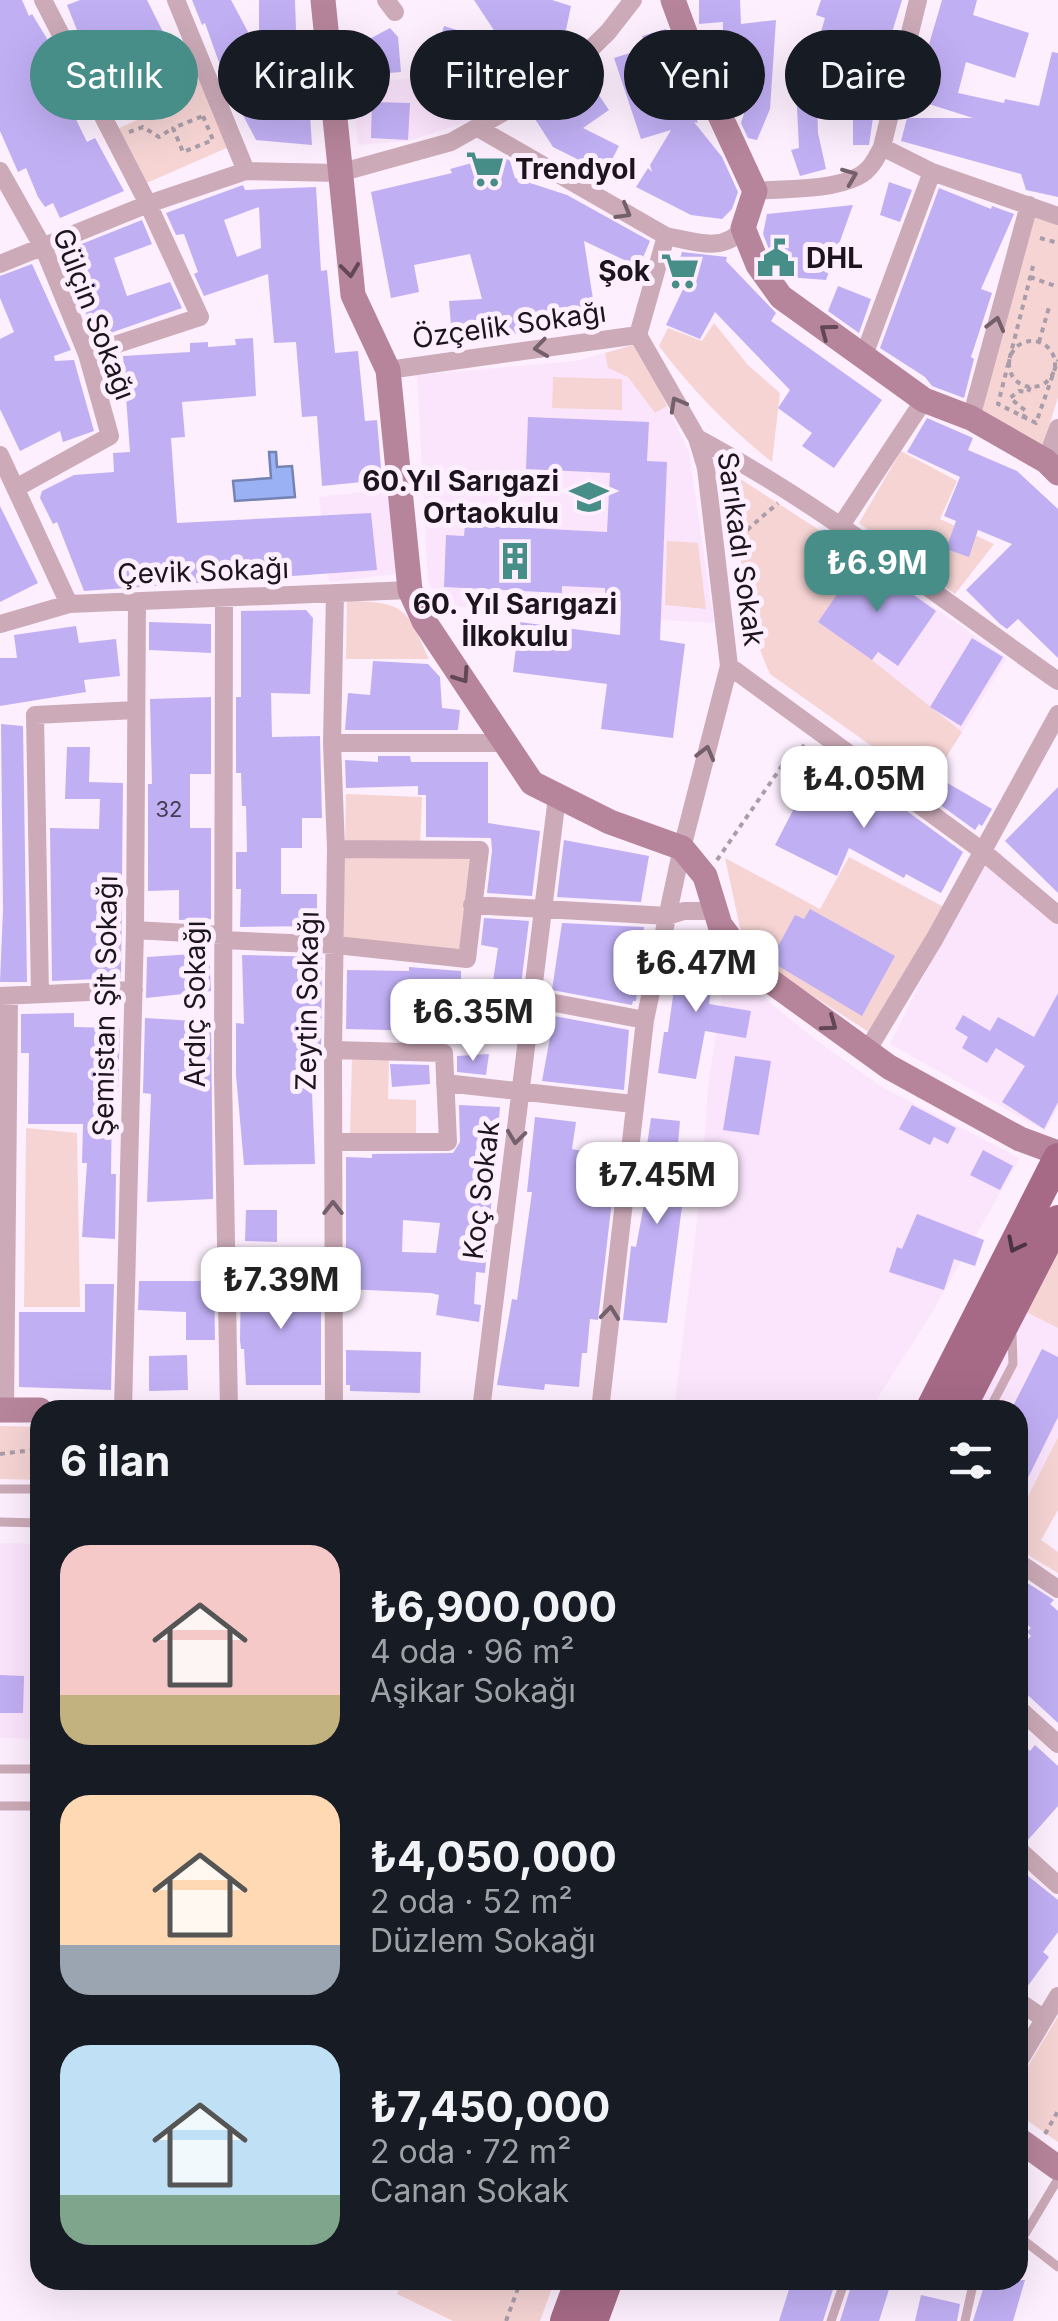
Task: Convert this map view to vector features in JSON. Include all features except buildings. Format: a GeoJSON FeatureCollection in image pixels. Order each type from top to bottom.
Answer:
{"type":"FeatureCollection","features":[{"type":"Feature","properties":{"kind":"main road"},"geometry":{"type":"LineString","coordinates":[[323,0],[353,294],[388,370],[410,590],[424,621],[532,783],[610,822],[682,848],[705,876],[720,925],[751,966],[890,1067],[1020,1140],[1058,1155],[935,1400]]}},
{"type":"Feature","properties":{"kind":"main road"},"geometry":{"type":"LineString","coordinates":[[673,0],[698,68],[755,192],[744,228],[758,265],[781,297],[924,400],[970,418],[1052,467]]}},
{"type":"Feature","properties":{"kind":"main road"},"geometry":{"type":"LineString","coordinates":[[965,1400],[1058,1220]]}},
{"type":"Feature","properties":{"kind":"main road"},"geometry":{"type":"LineString","coordinates":[[2,1410],[30,1410]]}},
{"type":"Feature","properties":{"kind":"main road"},"geometry":{"type":"LineString","coordinates":[[1028,2146],[1058,2168]]}},
{"type":"Feature","properties":{"kind":"main road"},"geometry":{"type":"LineString","coordinates":[[565,2321],[576,2290]]}},
{"type":"Feature","properties":{"kind":"main road"},"geometry":{"type":"LineString","coordinates":[[593,2321],[604,2290]]}},
{"type":"Feature","properties":{"kind":"street"},"geometry":{"type":"LineString","coordinates":[[43,0],[148,204],[200,317],[86,354]]}},
{"type":"Feature","properties":{"kind":"street"},"geometry":{"type":"LineString","coordinates":[[176,0],[246,172]]}},
{"type":"Feature","properties":{"kind":"street"},"geometry":{"type":"LineString","coordinates":[[0,264],[148,204],[246,172],[340,173],[451,142],[557,82],[634,0]]}},
{"type":"Feature","properties":{"kind":"street"},"geometry":{"type":"LineString","coordinates":[[755,192],[858,177],[874,163],[882,147],[918,0]]}},
{"type":"Feature","properties":{"kind":"street"},"geometry":{"type":"LineString","coordinates":[[478,128],[666,236],[726,244],[744,228]]}},
{"type":"Feature","properties":{"kind":"street"},"geometry":{"type":"LineString","coordinates":[[882,147],[932,172],[1058,216]]}},
{"type":"Feature","properties":{"kind":"street","name":"Gülçin Sokağı"},"geometry":{"type":"LineString","coordinates":[[0,171],[44,248],[86,354],[110,436],[16,488]]}},
{"type":"Feature","properties":{"kind":"street"},"geometry":{"type":"LineString","coordinates":[[863,358],[932,172]]}},
{"type":"Feature","properties":{"kind":"street"},"geometry":{"type":"LineString","coordinates":[[970,418],[1029,204]]}},
{"type":"Feature","properties":{"kind":"street"},"geometry":{"type":"LineString","coordinates":[[638,335],[666,236]]}},
{"type":"Feature","properties":{"kind":"street","name":"Özçelik Sokağı"},"geometry":{"type":"LineString","coordinates":[[388,370],[638,335]]}},
{"type":"Feature","properties":{"kind":"street","name":"Sarıkadı Sokak"},"geometry":{"type":"LineString","coordinates":[[601,1400],[645,1020],[682,848],[729,666],[706,468],[696,438],[638,335]]}},
{"type":"Feature","properties":{"kind":"street"},"geometry":{"type":"LineString","coordinates":[[840,527],[924,400]]}},
{"type":"Feature","properties":{"kind":"street"},"geometry":{"type":"LineString","coordinates":[[1052,467],[1058,428]]}},
{"type":"Feature","properties":{"kind":"street"},"geometry":{"type":"LineString","coordinates":[[696,438],[750,466],[1058,681]]}},
{"type":"Feature","properties":{"kind":"street"},"geometry":{"type":"LineString","coordinates":[[0,455],[69,604]]}},
{"type":"Feature","properties":{"kind":"street","name":"Çevik Sokağı"},"geometry":{"type":"LineString","coordinates":[[0,624],[69,604],[410,590]]}},
{"type":"Feature","properties":{"kind":"street","name":"Zeytin Sokağı"},"geometry":{"type":"LineString","coordinates":[[334,1400],[335,593]]}},
{"type":"Feature","properties":{"kind":"street","name":"Ardıç Sokağı"},"geometry":{"type":"LineString","coordinates":[[224,598],[222,937],[229,1400]]}},
{"type":"Feature","properties":{"kind":"street","name":"Şemistan Şit Sokağı"},"geometry":{"type":"LineString","coordinates":[[124,1400],[136,930],[136,602]]}},
{"type":"Feature","properties":{"kind":"street"},"geometry":{"type":"LineString","coordinates":[[729,666],[982,850],[1058,915]]}},
{"type":"Feature","properties":{"kind":"street"},"geometry":{"type":"LineString","coordinates":[[40,994],[36,715],[136,710]]}},
{"type":"Feature","properties":{"kind":"street"},"geometry":{"type":"LineString","coordinates":[[867,1051],[935,938],[1058,714]]}},
{"type":"Feature","properties":{"kind":"street"},"geometry":{"type":"LineString","coordinates":[[332,744],[506,743]]}},
{"type":"Feature","properties":{"kind":"street","name":"Koç Sokak"},"geometry":{"type":"LineString","coordinates":[[482,1400],[557,797]]}},
{"type":"Feature","properties":{"kind":"street"},"geometry":{"type":"LineString","coordinates":[[136,930],[467,959],[480,850],[336,849]]}},
{"type":"Feature","properties":{"kind":"street"},"geometry":{"type":"LineString","coordinates":[[472,905],[668,916],[684,910],[714,911]]}},
{"type":"Feature","properties":{"kind":"street"},"geometry":{"type":"LineString","coordinates":[[2,1410],[4,996],[134,990]]}},
{"type":"Feature","properties":{"kind":"street"},"geometry":{"type":"LineString","coordinates":[[534,999],[645,1020]]}},
{"type":"Feature","properties":{"kind":"street"},"geometry":{"type":"LineString","coordinates":[[332,1050],[444,1053],[448,1142],[333,1142]]}},
{"type":"Feature","properties":{"kind":"street"},"geometry":{"type":"LineString","coordinates":[[445,1083],[633,1104]]}},
{"type":"Feature","properties":{"kind":"street"},"geometry":{"type":"LineString","coordinates":[[1028,1569],[1058,1589]]}},
{"type":"Feature","properties":{"kind":"street"},"geometry":{"type":"LineString","coordinates":[[1028,1717],[1058,1744]]}},
{"type":"Feature","properties":{"kind":"street"},"geometry":{"type":"LineString","coordinates":[[1028,1858],[1058,1885]]}},
{"type":"Feature","properties":{"kind":"street"},"geometry":{"type":"LineString","coordinates":[[1028,2046],[1058,1996]]}},
{"type":"Feature","properties":{"kind":"street"},"geometry":{"type":"LineString","coordinates":[[1028,2008],[1044,2018]]}},
{"type":"Feature","properties":{"kind":"lane"},"geometry":{"type":"LineString","coordinates":[[994,1400],[1014,1364],[1011,1312]]}},
{"type":"Feature","properties":{"kind":"lane"},"geometry":{"type":"LineString","coordinates":[[0,1488],[30,1489]]}},
{"type":"Feature","properties":{"kind":"lane"},"geometry":{"type":"LineString","coordinates":[[0,1522],[30,1523]]}},
{"type":"Feature","properties":{"kind":"lane"},"geometry":{"type":"LineString","coordinates":[[0,1769],[30,1769]]}},
{"type":"Feature","properties":{"kind":"lane"},"geometry":{"type":"LineString","coordinates":[[0,1806],[30,1806]]}},
{"type":"Feature","properties":{"kind":"lane"},"geometry":{"type":"LineString","coordinates":[[1028,2226],[1058,2179]]}},
{"type":"Feature","properties":{"kind":"lane"},"geometry":{"type":"LineString","coordinates":[[1028,2244],[1058,2267]]}},
{"type":"Feature","properties":{"kind":"lane"},"geometry":{"type":"LineString","coordinates":[[831,2321],[842,2290]]}},
{"type":"Feature","properties":{"kind":"lane"},"geometry":{"type":"LineString","coordinates":[[964,2321],[972,2290]]}},
{"type":"Feature","properties":{"kind":"path"},"geometry":{"type":"LineString","coordinates":[[114,138],[143,127],[159,137],[173,128],[203,116],[213,140],[183,152],[173,128]]}},
{"type":"Feature","properties":{"kind":"path"},"geometry":{"type":"LineString","coordinates":[[1037,250],[1040,237],[1058,243]]}},
{"type":"Feature","properties":{"kind":"path"},"geometry":{"type":"LineString","coordinates":[[1034,264],[998,404],[1036,423],[1058,360]]}},
{"type":"Feature","properties":{"kind":"path"},"geometry":{"type":"LineString","coordinates":[[1011,271],[1058,287]]}},
{"type":"Feature","properties":{"kind":"path"},"geometry":{"type":"LineString","coordinates":[[1038,342],[1050,304]]}},
{"type":"Feature","properties":{"kind":"path"},"geometry":{"type":"LineString","coordinates":[[1009,360],[1024,342],[1038,342],[1051,351],[1054,373]]}},
{"type":"Feature","properties":{"kind":"path"},"geometry":{"type":"LineString","coordinates":[[1009,360],[1016,381],[1030,387],[1044,384],[1054,373]]}},
{"type":"Feature","properties":{"kind":"path"},"geometry":{"type":"LineString","coordinates":[[1014,443],[1024,417],[1023,407],[1010,398],[1019,391],[1028,392],[1030,387]]}},
{"type":"Feature","properties":{"kind":"path"},"geometry":{"type":"LineString","coordinates":[[716,556],[789,494]]}},
{"type":"Feature","properties":{"kind":"path"},"geometry":{"type":"LineString","coordinates":[[705,876],[784,763],[821,732]]}},
{"type":"Feature","properties":{"kind":"path"},"geometry":{"type":"LineString","coordinates":[[0,1454],[30,1451]]}},
{"type":"Feature","properties":{"kind":"path"},"geometry":{"type":"LineString","coordinates":[[506,2321],[517,2290]]}},
{"type":"Feature","properties":{"kind":"shaded area"},"geometry":{"type":"Polygon","coordinates":[[[198,77],[229,147],[142,185],[117,129],[137,120],[198,120],[198,77]]]}},
{"type":"Feature","properties":{"kind":"shaded area"},"geometry":{"type":"Polygon","coordinates":[[[410,79],[410,120],[472,120],[409,141],[358,145],[356,120],[390,120],[390,81],[410,79]]]}},
{"type":"Feature","properties":{"kind":"shaded area"},"geometry":{"type":"Polygon","coordinates":[[[1031,214],[1058,225],[1058,397],[1041,452],[978,417],[1031,214]]]}},
{"type":"Feature","properties":{"kind":"shaded area"},"geometry":{"type":"Polygon","coordinates":[[[714,323],[748,365],[780,393],[772,462],[712,408],[659,346],[668,328],[702,341],[714,323]]]}},
{"type":"Feature","properties":{"kind":"shaded area","name":"60.Yıl Sarıgazi Ortaokulu"},"geometry":{"type":"Polygon","coordinates":[[[637,344],[689,452],[714,623],[445,606],[428,581],[417,375],[576,361],[637,344]]]}},
{"type":"Feature","properties":{"kind":"shaded area"},"geometry":{"type":"Polygon","coordinates":[[[637,344],[667,406],[655,413],[628,377],[608,368],[605,353],[637,344]]]}},
{"type":"Feature","properties":{"kind":"shaded area"},"geometry":{"type":"Polygon","coordinates":[[[553,377],[622,379],[622,410],[552,408],[553,377]]]}},
{"type":"Feature","properties":{"kind":"shaded area"},"geometry":{"type":"Polygon","coordinates":[[[901,451],[957,481],[940,519],[994,544],[955,594],[859,523],[901,451]]]}},
{"type":"Feature","properties":{"kind":"shaded area"},"geometry":{"type":"Polygon","coordinates":[[[736,476],[862,558],[818,622],[962,732],[928,786],[770,674],[754,630],[743,577],[736,476]]]}},
{"type":"Feature","properties":{"kind":"shaded area"},"geometry":{"type":"Polygon","coordinates":[[[389,489],[396,574],[329,582],[319,497],[389,489]]]}},
{"type":"Feature","properties":{"kind":"shaded area"},"geometry":{"type":"Polygon","coordinates":[[[667,541],[698,543],[706,609],[665,605],[667,541]]]}},
{"type":"Feature","properties":{"kind":"shaded area"},"geometry":{"type":"Polygon","coordinates":[[[862,558],[1007,658],[962,732],[818,622],[862,558]]]}},
{"type":"Feature","properties":{"kind":"shaded area"},"geometry":{"type":"Polygon","coordinates":[[[347,601],[381,603],[402,611],[429,659],[346,659],[347,601]]]}},
{"type":"Feature","properties":{"kind":"shaded area"},"geometry":{"type":"Polygon","coordinates":[[[346,794],[422,797],[420,846],[345,843],[346,794]]]}},
{"type":"Feature","properties":{"kind":"shaded area"},"geometry":{"type":"Polygon","coordinates":[[[989,843],[1058,905],[1058,1107],[1045,1131],[890,1044],[989,843]]]}},
{"type":"Feature","properties":{"kind":"shaded area"},"geometry":{"type":"Polygon","coordinates":[[[343,856],[474,856],[462,953],[344,940],[343,856]]]}},
{"type":"Feature","properties":{"kind":"shaded area"},"geometry":{"type":"Polygon","coordinates":[[[849,857],[944,907],[872,1034],[766,966],[740,928],[725,858],[820,909],[849,857]]]}},
{"type":"Feature","properties":{"kind":"shaded area"},"geometry":{"type":"Polygon","coordinates":[[[726,966],[807,1033],[880,1086],[1020,1158],[930,1316],[876,1400],[675,1400],[702,1180],[708,1086],[726,966]]]}},
{"type":"Feature","properties":{"kind":"shaded area"},"geometry":{"type":"Polygon","coordinates":[[[352,1058],[389,1059],[388,1099],[416,1100],[416,1137],[350,1136],[352,1058]]]}},
{"type":"Feature","properties":{"kind":"shaded area"},"geometry":{"type":"Polygon","coordinates":[[[26,1128],[77,1133],[80,1307],[24,1307],[26,1128]]]}},
{"type":"Feature","properties":{"kind":"shaded area"},"geometry":{"type":"Polygon","coordinates":[[[1058,1242],[1058,1328],[1024,1311],[1058,1242]]]}},
{"type":"Feature","properties":{"kind":"shaded area"},"geometry":{"type":"Polygon","coordinates":[[[1024,1311],[1058,1328],[1058,1437],[1028,1496],[1028,1400],[979,1400],[1024,1311]]]}},
{"type":"Feature","properties":{"kind":"shaded area"},"geometry":{"type":"Polygon","coordinates":[[[0,1426],[30,1427],[30,1480],[0,1479],[0,1426]]]}},
{"type":"Feature","properties":{"kind":"shaded area"},"geometry":{"type":"Polygon","coordinates":[[[1058,1437],[1058,1510],[1041,1540],[1058,1552],[1058,1573],[1028,1555],[1028,1496],[1058,1437]]]}},
{"type":"Feature","properties":{"kind":"shaded area"},"geometry":{"type":"Polygon","coordinates":[[[0,1543],[30,1544],[30,1739],[0,1738],[0,1543]]]}},
{"type":"Feature","properties":{"kind":"shaded area"},"geometry":{"type":"Polygon","coordinates":[[[1058,2016],[1058,2142],[1028,2121],[1028,2066],[1058,2016]]]}},
{"type":"Feature","properties":{"kind":"shaded area"},"geometry":{"type":"Polygon","coordinates":[[[398,2290],[551,2290],[540,2321],[453,2321],[397,2294],[398,2290]]]}},
{"type":"Feature","properties":{"kind":"water"},"geometry":{"type":"Polygon","coordinates":[[[269,452],[276,452],[277,467],[292,466],[295,497],[235,501],[233,481],[271,478],[269,452]]]}},
{"type":"Feature","properties":{"kind":"place","name":"Trendyol"},"geometry":{"type":"Point","coordinates":[485,169]}},
{"type":"Feature","properties":{"kind":"place","name":"DHL"},"geometry":{"type":"Point","coordinates":[776,258]}},
{"type":"Feature","properties":{"kind":"place","name":"Şok"},"geometry":{"type":"Point","coordinates":[680,271]}},
{"type":"Feature","properties":{"kind":"place","name":"60.Yıl Sarıgazi Ortaokulu"},"geometry":{"type":"Point","coordinates":[589,497]}},
{"type":"Feature","properties":{"kind":"place","name":"60. Yıl Sarıgazi İlkokulu"},"geometry":{"type":"Point","coordinates":[515,561]}}]}
